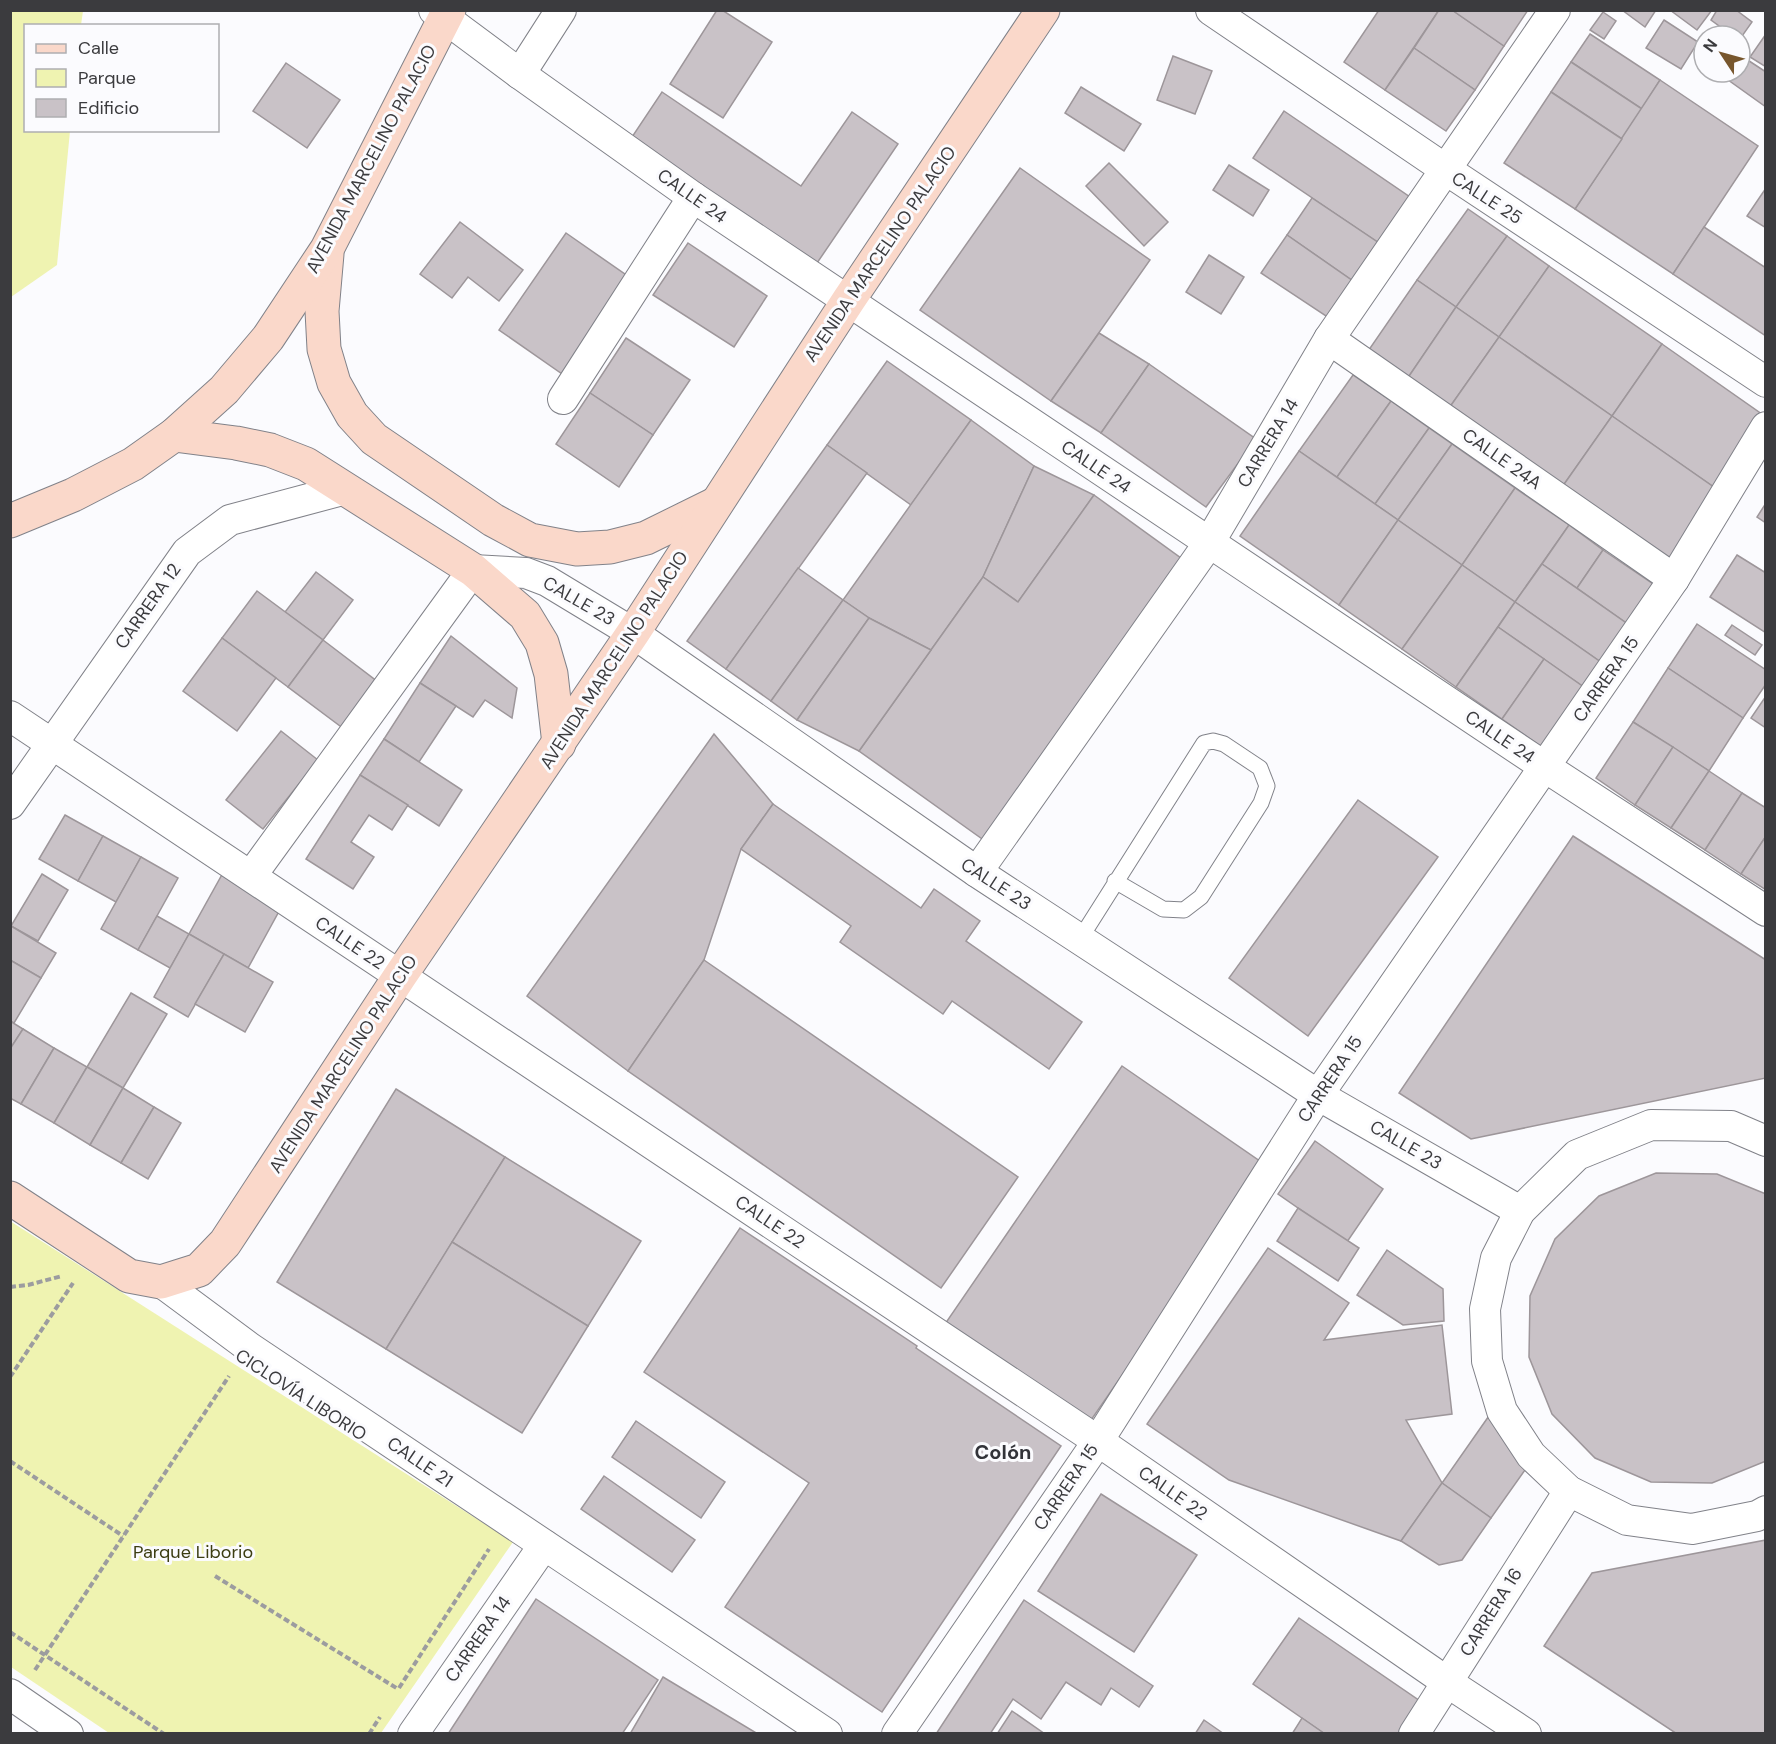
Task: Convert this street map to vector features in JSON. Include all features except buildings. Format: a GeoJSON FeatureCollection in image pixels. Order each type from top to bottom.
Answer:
{"type":"FeatureCollection","features":[{"type":"Feature","properties":{"kind":"main road","name":"AVENIDA MARCELINO PALACIO"},"geometry":{"type":"LineString","coordinates":[[161,1282],[199,1270],[225,1243],[400,976],[633,633],[848,301],[1043,10]]}},
{"type":"Feature","properties":{"kind":"main road","name":"AVENIDA MARCELINO PALACIO"},"geometry":{"type":"LineString","coordinates":[[10,521],[74,495],[133,464],[174,435],[224,390],[268,338],[327,249],[443,13]]}},
{"type":"Feature","properties":{"kind":"main road"},"geometry":{"type":"LineString","coordinates":[[327,249],[322,311],[324,349],[334,383],[352,415],[375,439],[493,520],[530,540],[577,549],[610,547],[646,538],[716,504]]}},
{"type":"Feature","properties":{"kind":"main road"},"geometry":{"type":"LineString","coordinates":[[174,435],[270,450],[306,464],[473,570],[525,615],[542,643],[551,674],[559,744]]}},
{"type":"Feature","properties":{"kind":"main road","name":"CALLE 21"},"geometry":{"type":"LineString","coordinates":[[10,1198],[91,1263],[129,1276],[161,1282]]}},
{"type":"Feature","properties":{"kind":"street"},"geometry":{"type":"LineString","coordinates":[[520,74],[561,10]]}},
{"type":"Feature","properties":{"kind":"street","name":"CALLE 25"},"geometry":{"type":"LineString","coordinates":[[1211,10],[1445,170],[1766,382]]}},
{"type":"Feature","properties":{"kind":"street","name":"CARRERA 14"},"geometry":{"type":"LineString","coordinates":[[977,872],[1209,543],[1329,339],[1556,10]]}},
{"type":"Feature","properties":{"kind":"street","name":"CALLE 24"},"geometry":{"type":"LineString","coordinates":[[443,13],[520,74],[693,197],[1545,768],[1766,911]]}},
{"type":"Feature","properties":{"kind":"street"},"geometry":{"type":"LineString","coordinates":[[563,399],[693,197]]}},
{"type":"Feature","properties":{"kind":"street","name":"CALLE 24A"},"geometry":{"type":"LineString","coordinates":[[1329,339],[1674,579]]}},
{"type":"Feature","properties":{"kind":"street","name":"CARRERA 15"},"geometry":{"type":"LineString","coordinates":[[897,1734],[1098,1441],[1318,1095],[1674,579],[1766,427]]}},
{"type":"Feature","properties":{"kind":"street","name":"CARRERA 12"},"geometry":{"type":"LineString","coordinates":[[10,804],[187,552],[230,520],[346,489]]}},
{"type":"Feature","properties":{"kind":"street"},"geometry":{"type":"LineString","coordinates":[[251,876],[473,570]]}},
{"type":"Feature","properties":{"kind":"street","name":"CALLE 23"},"geometry":{"type":"LineString","coordinates":[[473,570],[526,573],[547,581],[633,633],[977,872],[1318,1095],[1520,1211]]}},
{"type":"Feature","properties":{"kind":"street","name":"CALLE 22"},"geometry":{"type":"LineString","coordinates":[[10,716],[1098,1441],[1526,1734]]}},
{"type":"Feature","properties":{"kind":"street"},"geometry":{"type":"LineString","coordinates":[[1766,1141],[1731,1126],[1651,1125],[1577,1155],[1520,1211],[1496,1258],[1485,1309],[1487,1361],[1503,1411],[1531,1455],[1569,1491],[1627,1520],[1692,1528],[1757,1516],[1766,1511]]}},
{"type":"Feature","properties":{"kind":"street","name":"CALLE 21"},"geometry":{"type":"LineString","coordinates":[[161,1282],[250,1348],[827,1734]]}},
{"type":"Feature","properties":{"kind":"street","name":"CARRERA 16"},"geometry":{"type":"LineString","coordinates":[[1414,1734],[1569,1491]]}},
{"type":"Feature","properties":{"kind":"street","name":"CARRERA 14"},"geometry":{"type":"LineString","coordinates":[[421,1722],[544,1545]]}},
{"type":"Feature","properties":{"kind":"street"},"geometry":{"type":"LineString","coordinates":[[14,1696],[68,1734]]}},
{"type":"Feature","properties":{"kind":"lane"},"geometry":{"type":"LineString","coordinates":[[1080,939],[1115,881],[1204,743],[1213,741],[1224,744],[1260,768],[1267,786],[1262,803],[1201,897],[1184,910],[1163,909],[1115,881]]}},
{"type":"Feature","properties":{"kind":"path"},"geometry":{"type":"LineString","coordinates":[[10,1287],[52,1280],[91,1263]]}},
{"type":"Feature","properties":{"kind":"path"},"geometry":{"type":"LineString","coordinates":[[10,1377],[91,1263]]}},
{"type":"Feature","properties":{"kind":"path"},"geometry":{"type":"LineString","coordinates":[[14,1696],[45,1655],[250,1348]]}},
{"type":"Feature","properties":{"kind":"path"},"geometry":{"type":"LineString","coordinates":[[10,1461],[123,1536]]}},
{"type":"Feature","properties":{"kind":"path"},"geometry":{"type":"LineString","coordinates":[[392,1698],[490,1547]]}},
{"type":"Feature","properties":{"kind":"path"},"geometry":{"type":"LineString","coordinates":[[215,1576],[398,1689],[421,1722]]}},
{"type":"Feature","properties":{"kind":"path"},"geometry":{"type":"LineString","coordinates":[[10,1632],[164,1734]]}},
{"type":"Feature","properties":{"kind":"path"},"geometry":{"type":"LineString","coordinates":[[369,1734],[381,1716]]}},
{"type":"Feature","properties":{"kind":"green space"},"geometry":{"type":"Polygon","coordinates":[[[11,10],[83,11],[81,24],[24,24],[24,132],[70,132],[57,265],[11,297],[11,10]]]}},
{"type":"Feature","properties":{"kind":"green space","name":"Parque Liborio"},"geometry":{"type":"Polygon","coordinates":[[[10,1221],[513,1542],[381,1733],[109,1733],[11,1667],[10,1221]]]}},
{"type":"Feature","properties":{"kind":"district","name":"Colón"},"geometry":{"type":"Point","coordinates":[1003,1452]}}]}
